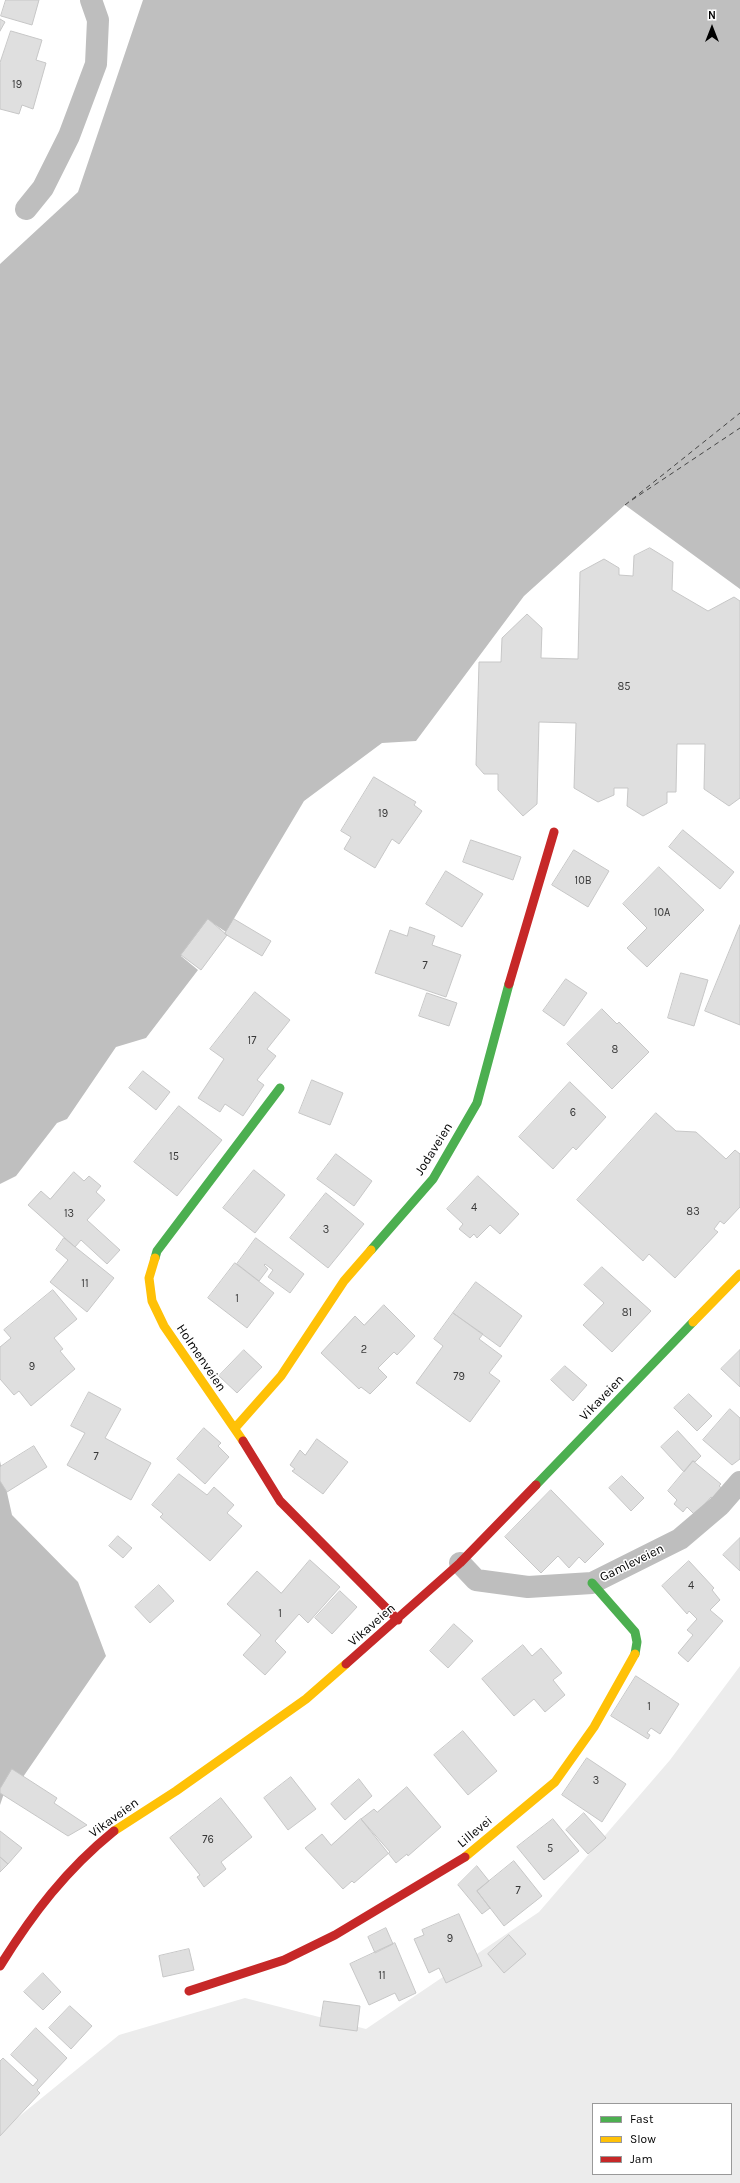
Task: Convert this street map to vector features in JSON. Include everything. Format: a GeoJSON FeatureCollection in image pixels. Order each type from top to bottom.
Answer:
{"type":"FeatureCollection","features":[{"type":"Feature","properties":{"kind":"street"},"geometry":{"type":"LineString","coordinates":[[26,209],[43,188],[69,136],[96,64],[98,20],[91,0]]}},
{"type":"Feature","properties":{"kind":"street","name":"Jodaveien"},"geometry":{"type":"LineString","coordinates":[[235,1428],[281,1376],[344,1281],[433,1179],[477,1103],[492,1044],[554,832]]}},
{"type":"Feature","properties":{"kind":"street","name":"Holmenveien"},"geometry":{"type":"LineString","coordinates":[[280,1088],[157,1251],[149,1278],[152,1301],[164,1326],[235,1428],[280,1501],[398,1620]]}},
{"type":"Feature","properties":{"kind":"street","name":"Vikaveien"},"geometry":{"type":"LineString","coordinates":[[0,1966],[42,1903],[69,1871],[92,1849],[118,1828],[176,1791],[306,1699],[398,1620],[460,1563],[740,1274]]}},
{"type":"Feature","properties":{"kind":"street","name":"Gamleveien"},"geometry":{"type":"LineString","coordinates":[[460,1563],[476,1580],[528,1587],[592,1583],[680,1539],[720,1506],[740,1482]]}},
{"type":"Feature","properties":{"kind":"street","name":"Lillevei"},"geometry":{"type":"LineString","coordinates":[[189,1991],[284,1960],[335,1935],[460,1861],[555,1782],[594,1727],[635,1655],[637,1642],[635,1632],[592,1583]]}},
{"type":"Feature","properties":{"kind":"shaded area"},"geometry":{"type":"Polygon","coordinates":[[[143,0],[740,0],[740,589],[625,505],[524,596],[416,741],[382,743],[304,801],[226,932],[208,920],[181,956],[198,970],[146,1038],[116,1047],[67,1119],[57,1123],[16,1176],[0,1184],[0,264],[78,192],[143,0]]]}},
{"type":"Feature","properties":{"kind":"shaded area"},"geometry":{"type":"Polygon","coordinates":[[[0,1461],[12,1515],[78,1582],[106,1656],[23,1777],[12,1770],[0,1805],[0,1461]]]}},
{"type":"Feature","properties":{"kind":"shaded area"},"geometry":{"type":"Polygon","coordinates":[[[740,1666],[740,2183],[0,2183],[0,2132],[119,2035],[245,1998],[366,2029],[539,1912],[670,1760],[740,1666]]]}},
{"type":"Feature","properties":{"kind":"building"},"geometry":{"type":"Polygon","coordinates":[[[6,0],[39,0],[32,25],[1,16],[6,0]]]}},
{"type":"Feature","properties":{"kind":"building"},"geometry":{"type":"Polygon","coordinates":[[[0,19],[5,22],[0,31],[0,19]]]}},
{"type":"Feature","properties":{"kind":"building"},"geometry":{"type":"Polygon","coordinates":[[[11,31],[42,40],[36,60],[46,63],[33,109],[22,105],[19,114],[0,109],[0,63],[11,31]]]}},
{"type":"Feature","properties":{"kind":"building"},"geometry":{"type":"Polygon","coordinates":[[[650,548],[673,562],[672,590],[708,611],[734,597],[740,601],[740,798],[729,806],[704,789],[705,744],[677,744],[676,792],[667,792],[667,803],[643,816],[627,806],[628,788],[614,788],[614,795],[598,802],[574,788],[576,723],[539,722],[537,804],[523,816],[498,790],[498,774],[484,774],[476,765],[479,662],[501,662],[502,638],[527,614],[542,628],[541,658],[578,659],[580,572],[604,559],[619,568],[619,575],[633,576],[634,556],[650,548]]]}},
{"type":"Feature","properties":{"kind":"building"},"geometry":{"type":"Polygon","coordinates":[[[374,777],[416,802],[414,805],[422,811],[399,844],[392,839],[375,868],[344,849],[351,837],[341,831],[374,777]]]}},
{"type":"Feature","properties":{"kind":"building"},"geometry":{"type":"Polygon","coordinates":[[[683,830],[734,872],[720,889],[669,847],[683,830]]]}},
{"type":"Feature","properties":{"kind":"building"},"geometry":{"type":"Polygon","coordinates":[[[471,840],[521,857],[513,880],[463,862],[471,840]]]}},
{"type":"Feature","properties":{"kind":"building"},"geometry":{"type":"Polygon","coordinates":[[[574,850],[609,871],[588,907],[552,885],[574,850]]]}},
{"type":"Feature","properties":{"kind":"building"},"geometry":{"type":"Polygon","coordinates":[[[659,867],[704,910],[647,967],[627,948],[647,928],[623,904],[659,867]]]}},
{"type":"Feature","properties":{"kind":"building"},"geometry":{"type":"Polygon","coordinates":[[[446,871],[483,894],[462,927],[426,904],[446,871]]]}},
{"type":"Feature","properties":{"kind":"building"},"geometry":{"type":"Polygon","coordinates":[[[208,919],[227,935],[201,970],[181,955],[208,919]]]}},
{"type":"Feature","properties":{"kind":"building"},"geometry":{"type":"Polygon","coordinates":[[[234,919],[271,941],[262,956],[225,934],[234,919]]]}},
{"type":"Feature","properties":{"kind":"building"},"geometry":{"type":"Polygon","coordinates":[[[740,925],[740,1025],[705,1011],[740,925]]]}},
{"type":"Feature","properties":{"kind":"building"},"geometry":{"type":"Polygon","coordinates":[[[410,927],[435,936],[432,945],[461,955],[446,997],[375,973],[390,930],[407,936],[410,927]]]}},
{"type":"Feature","properties":{"kind":"building"},"geometry":{"type":"Polygon","coordinates":[[[681,973],[708,980],[694,1026],[668,1018],[681,973]]]}},
{"type":"Feature","properties":{"kind":"building"},"geometry":{"type":"Polygon","coordinates":[[[566,979],[587,993],[564,1026],[543,1011],[566,979]]]}},
{"type":"Feature","properties":{"kind":"building"},"geometry":{"type":"Polygon","coordinates":[[[255,992],[290,1020],[267,1049],[276,1056],[257,1080],[264,1085],[243,1116],[225,1104],[220,1112],[198,1098],[224,1059],[210,1049],[255,992]]]}},
{"type":"Feature","properties":{"kind":"building"},"geometry":{"type":"Polygon","coordinates":[[[427,993],[457,1003],[449,1026],[419,1016],[427,993]]]}},
{"type":"Feature","properties":{"kind":"building"},"geometry":{"type":"Polygon","coordinates":[[[602,1009],[617,1024],[619,1022],[649,1052],[612,1089],[567,1044],[602,1009]]]}},
{"type":"Feature","properties":{"kind":"building"},"geometry":{"type":"Polygon","coordinates":[[[143,1071],[170,1092],[156,1110],[129,1088],[143,1071]]]}},
{"type":"Feature","properties":{"kind":"building"},"geometry":{"type":"Polygon","coordinates":[[[312,1080],[343,1093],[330,1125],[299,1113],[312,1080]]]}},
{"type":"Feature","properties":{"kind":"building"},"geometry":{"type":"Polygon","coordinates":[[[570,1082],[606,1117],[576,1150],[573,1147],[553,1169],[519,1137],[570,1082]]]}},
{"type":"Feature","properties":{"kind":"building"},"geometry":{"type":"Polygon","coordinates":[[[179,1106],[222,1140],[177,1196],[134,1162],[179,1106]]]}},
{"type":"Feature","properties":{"kind":"building"},"geometry":{"type":"Polygon","coordinates":[[[656,1113],[676,1131],[696,1132],[726,1159],[735,1150],[740,1154],[740,1207],[724,1224],[720,1221],[714,1229],[718,1232],[675,1278],[649,1254],[643,1261],[577,1200],[656,1113]]]}},
{"type":"Feature","properties":{"kind":"building"},"geometry":{"type":"Polygon","coordinates":[[[336,1154],[372,1181],[354,1206],[317,1179],[336,1154]]]}},
{"type":"Feature","properties":{"kind":"building"},"geometry":{"type":"Polygon","coordinates":[[[254,1170],[285,1195],[255,1233],[223,1208],[254,1170]]]}},
{"type":"Feature","properties":{"kind":"building"},"geometry":{"type":"Polygon","coordinates":[[[74,1172],[84,1181],[89,1176],[101,1186],[96,1192],[105,1200],[87,1220],[120,1250],[107,1264],[81,1240],[75,1247],[28,1205],[41,1191],[50,1199],[74,1172]]]}},
{"type":"Feature","properties":{"kind":"building"},"geometry":{"type":"Polygon","coordinates":[[[478,1176],[519,1214],[500,1234],[490,1225],[477,1238],[474,1234],[470,1238],[459,1229],[463,1224],[447,1209],[478,1176]]]}},
{"type":"Feature","properties":{"kind":"building"},"geometry":{"type":"Polygon","coordinates":[[[326,1193],[364,1224],[328,1268],[290,1238],[326,1193]]]}},
{"type":"Feature","properties":{"kind":"building"},"geometry":{"type":"Polygon","coordinates":[[[64,1238],[114,1278],[87,1312],[50,1282],[68,1260],[56,1250],[64,1238]]]}},
{"type":"Feature","properties":{"kind":"building"},"geometry":{"type":"Polygon","coordinates":[[[256,1238],[304,1274],[290,1293],[268,1277],[273,1270],[265,1264],[264,1265],[268,1269],[259,1281],[237,1264],[256,1238]]]}},
{"type":"Feature","properties":{"kind":"building"},"geometry":{"type":"Polygon","coordinates":[[[235,1263],[274,1293],[247,1328],[208,1298],[235,1263]]]}},
{"type":"Feature","properties":{"kind":"building"},"geometry":{"type":"Polygon","coordinates":[[[602,1267],[651,1311],[612,1352],[583,1325],[604,1303],[584,1285],[602,1267]]]}},
{"type":"Feature","properties":{"kind":"building"},"geometry":{"type":"Polygon","coordinates":[[[476,1282],[522,1316],[500,1347],[453,1313],[476,1282]]]}},
{"type":"Feature","properties":{"kind":"building"},"geometry":{"type":"Polygon","coordinates":[[[53,1290],[77,1319],[54,1338],[63,1349],[60,1351],[75,1369],[31,1406],[19,1391],[14,1395],[0,1379],[0,1347],[11,1338],[4,1330],[53,1290]]]}},
{"type":"Feature","properties":{"kind":"building"},"geometry":{"type":"Polygon","coordinates":[[[384,1305],[415,1336],[397,1355],[394,1352],[378,1368],[387,1377],[370,1394],[361,1387],[359,1389],[321,1353],[355,1316],[364,1325],[384,1305]]]}},
{"type":"Feature","properties":{"kind":"building"},"geometry":{"type":"Polygon","coordinates":[[[453,1313],[483,1334],[479,1339],[502,1356],[489,1373],[500,1381],[470,1422],[416,1383],[443,1346],[434,1339],[453,1313]]]}},
{"type":"Feature","properties":{"kind":"building"},"geometry":{"type":"Polygon","coordinates":[[[244,1350],[262,1367],[237,1393],[219,1376],[244,1350]]]}},
{"type":"Feature","properties":{"kind":"building"},"geometry":{"type":"Polygon","coordinates":[[[740,1350],[740,1387],[721,1369],[740,1350]]]}},
{"type":"Feature","properties":{"kind":"building"},"geometry":{"type":"Polygon","coordinates":[[[565,1366],[587,1385],[573,1401],[551,1380],[565,1366]]]}},
{"type":"Feature","properties":{"kind":"building"},"geometry":{"type":"Polygon","coordinates":[[[89,1392],[121,1409],[105,1438],[151,1463],[131,1500],[67,1465],[85,1433],[71,1426],[89,1392]]]}},
{"type":"Feature","properties":{"kind":"building"},"geometry":{"type":"Polygon","coordinates":[[[689,1394],[712,1416],[697,1431],[674,1408],[689,1394]]]}},
{"type":"Feature","properties":{"kind":"building"},"geometry":{"type":"Polygon","coordinates":[[[730,1409],[740,1418],[740,1459],[732,1465],[703,1440],[730,1409]]]}},
{"type":"Feature","properties":{"kind":"building"},"geometry":{"type":"Polygon","coordinates":[[[204,1428],[221,1443],[218,1446],[229,1457],[205,1484],[177,1459],[204,1428]]]}},
{"type":"Feature","properties":{"kind":"building"},"geometry":{"type":"Polygon","coordinates":[[[678,1431],[701,1456],[695,1462],[693,1461],[684,1472],[661,1447],[678,1431]]]}},
{"type":"Feature","properties":{"kind":"building"},"geometry":{"type":"Polygon","coordinates":[[[317,1439],[348,1462],[323,1494],[292,1471],[295,1469],[290,1465],[300,1450],[305,1455],[317,1439]]]}},
{"type":"Feature","properties":{"kind":"building"},"geometry":{"type":"Polygon","coordinates":[[[34,1446],[47,1467],[7,1492],[0,1481],[0,1467],[34,1446]]]}},
{"type":"Feature","properties":{"kind":"building"},"geometry":{"type":"Polygon","coordinates":[[[693,1461],[721,1484],[719,1486],[724,1490],[716,1501],[711,1497],[695,1515],[687,1507],[683,1512],[674,1504],[677,1500],[668,1491],[693,1461]]]}},
{"type":"Feature","properties":{"kind":"building"},"geometry":{"type":"Polygon","coordinates":[[[179,1474],[207,1495],[214,1487],[234,1505],[227,1513],[242,1526],[210,1561],[160,1517],[163,1514],[152,1505],[179,1474]]]}},
{"type":"Feature","properties":{"kind":"building"},"geometry":{"type":"Polygon","coordinates":[[[622,1476],[644,1498],[631,1511],[609,1488],[622,1476]]]}},
{"type":"Feature","properties":{"kind":"building"},"geometry":{"type":"Polygon","coordinates":[[[551,1490],[604,1544],[585,1563],[579,1557],[569,1568],[558,1556],[541,1573],[505,1537],[551,1490]]]}},
{"type":"Feature","properties":{"kind":"building"},"geometry":{"type":"Polygon","coordinates":[[[118,1536],[132,1548],[123,1558],[109,1546],[118,1536]]]}},
{"type":"Feature","properties":{"kind":"building"},"geometry":{"type":"Polygon","coordinates":[[[740,1538],[740,1571],[723,1555],[740,1538]]]}},
{"type":"Feature","properties":{"kind":"building"},"geometry":{"type":"Polygon","coordinates":[[[310,1560],[340,1587],[308,1623],[299,1614],[275,1641],[286,1652],[265,1675],[243,1655],[261,1635],[227,1604],[257,1571],[281,1593],[310,1560]]]}},
{"type":"Feature","properties":{"kind":"building"},"geometry":{"type":"Polygon","coordinates":[[[689,1561],[714,1588],[712,1590],[720,1600],[710,1610],[723,1621],[688,1662],[678,1653],[693,1635],[687,1630],[697,1619],[689,1611],[687,1614],[662,1586],[689,1561]]]}},
{"type":"Feature","properties":{"kind":"building"},"geometry":{"type":"Polygon","coordinates":[[[159,1585],[174,1601],[150,1623],[135,1607],[159,1585]]]}},
{"type":"Feature","properties":{"kind":"building"},"geometry":{"type":"Polygon","coordinates":[[[340,1591],[357,1607],[332,1634],[315,1618],[340,1591]]]}},
{"type":"Feature","properties":{"kind":"building"},"geometry":{"type":"Polygon","coordinates":[[[454,1624],[473,1641],[448,1668],[430,1651],[454,1624]]]}},
{"type":"Feature","properties":{"kind":"building"},"geometry":{"type":"Polygon","coordinates":[[[523,1645],[532,1656],[541,1648],[562,1673],[553,1680],[565,1695],[545,1712],[534,1699],[514,1716],[482,1679],[523,1645]]]}},
{"type":"Feature","properties":{"kind":"building"},"geometry":{"type":"Polygon","coordinates":[[[636,1676],[679,1704],[660,1734],[651,1728],[647,1733],[650,1735],[648,1739],[611,1716],[636,1676]]]}},
{"type":"Feature","properties":{"kind":"building"},"geometry":{"type":"Polygon","coordinates":[[[463,1731],[497,1771],[468,1795],[434,1755],[463,1731]]]}},
{"type":"Feature","properties":{"kind":"building"},"geometry":{"type":"Polygon","coordinates":[[[587,1758],[626,1784],[602,1822],[562,1795],[587,1758]]]}},
{"type":"Feature","properties":{"kind":"building"},"geometry":{"type":"Polygon","coordinates":[[[12,1769],[57,1798],[54,1803],[87,1825],[68,1836],[0,1793],[0,1789],[12,1769]]]}},
{"type":"Feature","properties":{"kind":"building"},"geometry":{"type":"Polygon","coordinates":[[[291,1777],[316,1809],[288,1830],[264,1798],[291,1777]]]}},
{"type":"Feature","properties":{"kind":"building"},"geometry":{"type":"Polygon","coordinates":[[[359,1779],[372,1796],[345,1820],[331,1804],[359,1779]]]}},
{"type":"Feature","properties":{"kind":"building"},"geometry":{"type":"Polygon","coordinates":[[[407,1787],[441,1827],[408,1856],[407,1854],[396,1863],[361,1819],[374,1809],[377,1812],[407,1787]]]}},
{"type":"Feature","properties":{"kind":"building"},"geometry":{"type":"Polygon","coordinates":[[[221,1798],[252,1837],[221,1862],[226,1869],[204,1887],[197,1877],[200,1875],[170,1838],[221,1798]]]}},
{"type":"Feature","properties":{"kind":"building"},"geometry":{"type":"Polygon","coordinates":[[[584,1813],[606,1838],[588,1854],[566,1830],[584,1813]]]}},
{"type":"Feature","properties":{"kind":"building"},"geometry":{"type":"Polygon","coordinates":[[[361,1819],[390,1852],[354,1883],[352,1881],[343,1889],[305,1848],[322,1834],[331,1845],[361,1819]]]}},
{"type":"Feature","properties":{"kind":"building"},"geometry":{"type":"Polygon","coordinates":[[[553,1819],[579,1851],[544,1880],[517,1847],[553,1819]]]}},
{"type":"Feature","properties":{"kind":"building"},"geometry":{"type":"Polygon","coordinates":[[[0,1831],[22,1848],[8,1864],[0,1857],[0,1831]]]}},
{"type":"Feature","properties":{"kind":"building"},"geometry":{"type":"Polygon","coordinates":[[[0,1857],[8,1864],[0,1872],[0,1857]]]}},
{"type":"Feature","properties":{"kind":"building"},"geometry":{"type":"Polygon","coordinates":[[[514,1861],[542,1896],[504,1926],[477,1891],[514,1861]]]}},
{"type":"Feature","properties":{"kind":"building"},"geometry":{"type":"Polygon","coordinates":[[[477,1866],[489,1881],[477,1891],[490,1908],[482,1914],[458,1885],[477,1866]]]}},
{"type":"Feature","properties":{"kind":"building"},"geometry":{"type":"Polygon","coordinates":[[[459,1914],[482,1966],[446,1983],[439,1968],[429,1973],[414,1939],[424,1935],[422,1930],[459,1914]]]}},
{"type":"Feature","properties":{"kind":"building"},"geometry":{"type":"Polygon","coordinates":[[[386,1928],[393,1944],[375,1953],[368,1937],[386,1928]]]}},
{"type":"Feature","properties":{"kind":"building"},"geometry":{"type":"Polygon","coordinates":[[[509,1935],[526,1954],[504,1973],[488,1954],[509,1935]]]}},
{"type":"Feature","properties":{"kind":"building"},"geometry":{"type":"Polygon","coordinates":[[[395,1943],[416,1993],[399,2001],[395,1993],[369,2005],[350,1964],[395,1943]]]}},
{"type":"Feature","properties":{"kind":"building"},"geometry":{"type":"Polygon","coordinates":[[[189,1949],[194,1970],[163,1977],[159,1956],[189,1949]]]}},
{"type":"Feature","properties":{"kind":"building"},"geometry":{"type":"Polygon","coordinates":[[[43,1973],[61,1992],[43,2010],[24,1992],[43,1973]]]}},
{"type":"Feature","properties":{"kind":"building"},"geometry":{"type":"Polygon","coordinates":[[[324,2001],[360,2006],[357,2031],[320,2026],[324,2001]]]}},
{"type":"Feature","properties":{"kind":"building"},"geometry":{"type":"Polygon","coordinates":[[[70,2006],[92,2026],[71,2049],[49,2028],[70,2006]]]}},
{"type":"Feature","properties":{"kind":"building"},"geometry":{"type":"Polygon","coordinates":[[[36,2028],[67,2058],[37,2090],[40,2093],[0,2136],[0,2061],[3,2058],[33,2086],[38,2080],[11,2055],[36,2028]]]}},
{"type":"Feature","properties":{"kind":"ferry route"},"geometry":{"type":"LineString","coordinates":[[625,505],[740,413]]}},
{"type":"Feature","properties":{"kind":"ferry route"},"geometry":{"type":"LineString","coordinates":[[632,500],[740,428]]}},
{"type":"Feature","properties":{"kind":"traffic: fast"},"geometry":{"type":"LineString","coordinates":[[371,1250],[433,1179],[477,1103],[509,984]]}},
{"type":"Feature","properties":{"kind":"traffic: fast"},"geometry":{"type":"LineString","coordinates":[[155,1258],[157,1251],[280,1088]]}},
{"type":"Feature","properties":{"kind":"traffic: fast"},"geometry":{"type":"LineString","coordinates":[[536,1485],[693,1322]]}},
{"type":"Feature","properties":{"kind":"traffic: fast"},"geometry":{"type":"LineString","coordinates":[[592,1583],[635,1632],[637,1642],[635,1654]]}},
{"type":"Feature","properties":{"kind":"traffic: slow"},"geometry":{"type":"LineString","coordinates":[[235,1428],[281,1376],[344,1281],[371,1250]]}},
{"type":"Feature","properties":{"kind":"traffic: slow"},"geometry":{"type":"LineString","coordinates":[[155,1258],[149,1278],[152,1301],[164,1326],[243,1441]]}},
{"type":"Feature","properties":{"kind":"traffic: slow"},"geometry":{"type":"LineString","coordinates":[[693,1322],[740,1274]]}},
{"type":"Feature","properties":{"kind":"traffic: slow"},"geometry":{"type":"LineString","coordinates":[[465,1857],[555,1782],[594,1727],[635,1654]]}},
{"type":"Feature","properties":{"kind":"traffic: slow"},"geometry":{"type":"LineString","coordinates":[[114,1831],[176,1791],[306,1699],[346,1664]]}},
{"type":"Feature","properties":{"kind":"traffic: jam"},"geometry":{"type":"LineString","coordinates":[[509,984],[554,832]]}},
{"type":"Feature","properties":{"kind":"traffic: jam"},"geometry":{"type":"LineString","coordinates":[[243,1441],[280,1501],[398,1620]]}},
{"type":"Feature","properties":{"kind":"traffic: jam"},"geometry":{"type":"LineString","coordinates":[[346,1664],[460,1563],[536,1485]]}},
{"type":"Feature","properties":{"kind":"traffic: jam"},"geometry":{"type":"LineString","coordinates":[[0,1966],[25,1928],[51,1893],[81,1861],[114,1831]]}},
{"type":"Feature","properties":{"kind":"traffic: jam"},"geometry":{"type":"LineString","coordinates":[[189,1991],[284,1960],[335,1935],[465,1857]]}}]}
